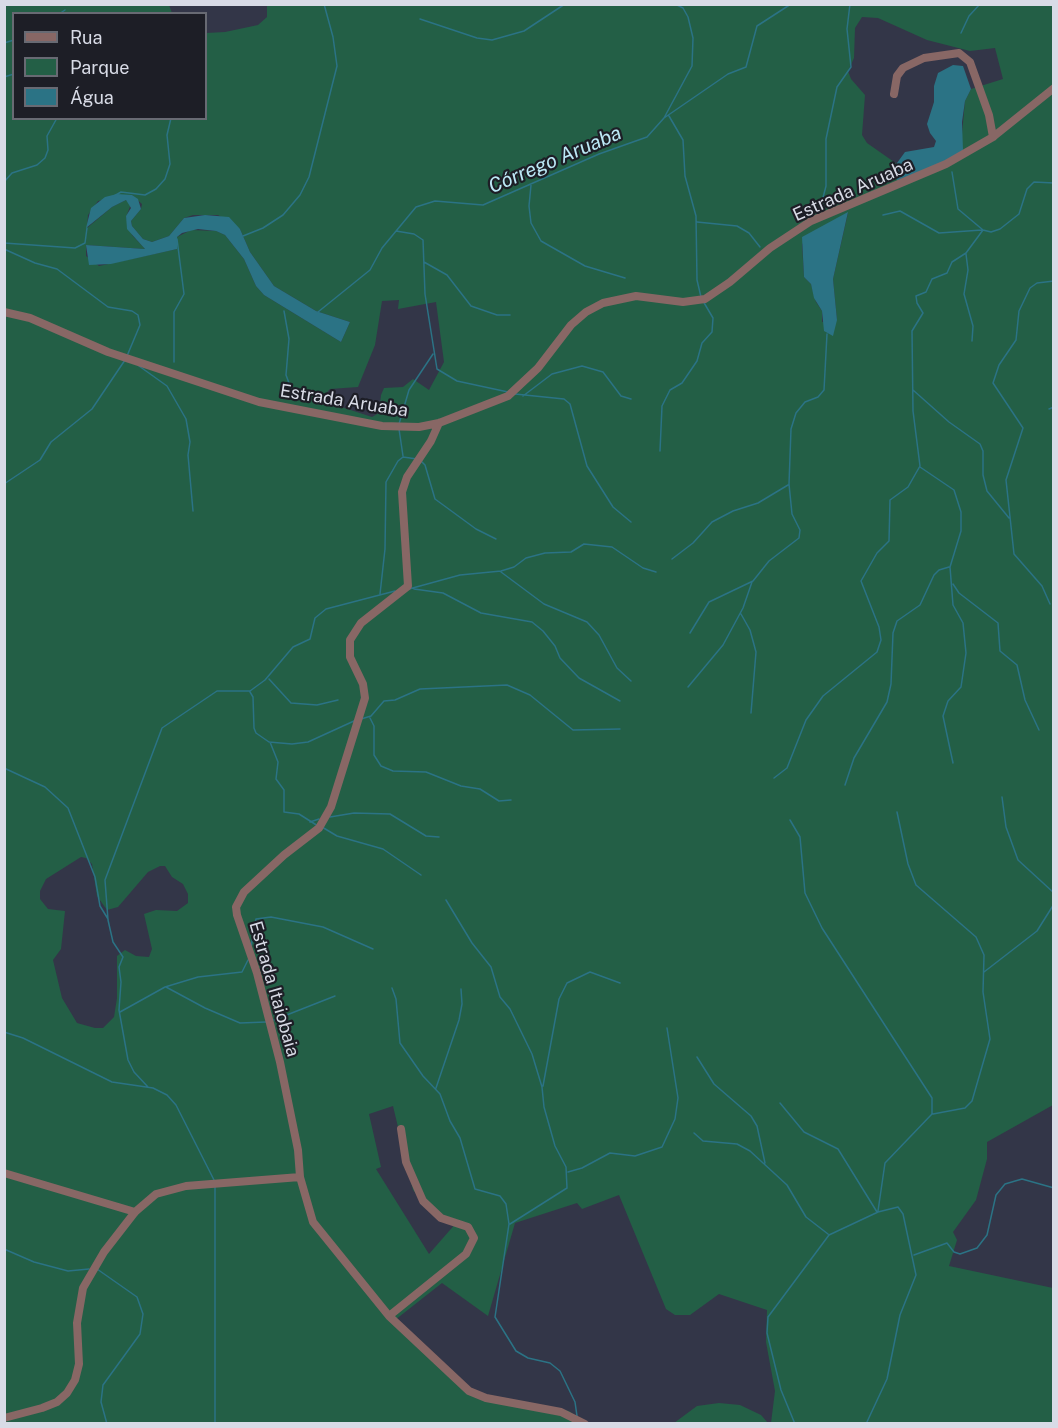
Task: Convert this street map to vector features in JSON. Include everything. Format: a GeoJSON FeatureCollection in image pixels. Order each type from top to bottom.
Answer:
{"type":"FeatureCollection","features":[{"type":"Feature","properties":{"kind":"street"},"geometry":{"type":"LineString","coordinates":[[894,94],[897,76],[903,68],[924,58],[959,53],[970,62],[989,115],[993,136]]}},
{"type":"Feature","properties":{"kind":"street","name":"Estrada Aruaba"},"geometry":{"type":"LineString","coordinates":[[4,312],[30,318],[108,352],[259,402],[382,426],[403,428],[439,423],[499,401],[515,392],[538,368],[571,325],[586,312],[603,303],[636,296],[682,303],[705,299],[730,282],[770,248],[811,221],[946,164],[993,136],[1053,88]]}},
{"type":"Feature","properties":{"kind":"street","name":"Estrada Itaiobaia"},"geometry":{"type":"LineString","coordinates":[[439,423],[431,441],[411,470],[402,492],[408,586],[361,623],[350,640],[350,657],[363,684],[364,698],[331,807],[319,828],[269,868],[244,892],[236,907],[257,973],[280,1062],[298,1149],[300,1177],[313,1222],[389,1316],[475,1395],[561,1412],[585,1424]]}},
{"type":"Feature","properties":{"kind":"street"},"geometry":{"type":"LineString","coordinates":[[389,1316],[466,1254],[474,1238],[468,1227],[441,1218],[423,1201],[406,1162],[401,1129]]}},
{"type":"Feature","properties":{"kind":"street"},"geometry":{"type":"LineString","coordinates":[[4,1173],[135,1212]]}},
{"type":"Feature","properties":{"kind":"street"},"geometry":{"type":"LineString","coordinates":[[4,1418],[42,1408],[57,1402],[67,1393],[75,1380],[79,1364],[77,1323],[83,1288],[104,1252],[135,1212],[156,1194],[171,1188],[300,1177]]}},
{"type":"Feature","properties":{"kind":"green space"},"geometry":{"type":"Polygon","coordinates":[[[5,5],[169,5],[172,12],[12,12],[12,120],[207,120],[207,33],[225,32],[258,25],[267,17],[267,5],[1053,5],[1053,1105],[987,1142],[987,1159],[976,1200],[953,1232],[957,1240],[949,1266],[1053,1288],[1053,1423],[771,1423],[775,1391],[766,1342],[767,1310],[719,1294],[690,1315],[675,1315],[666,1309],[619,1195],[582,1209],[577,1203],[515,1223],[488,1316],[442,1283],[395,1320],[476,1395],[569,1411],[586,1423],[5,1424],[5,5]],[[862,17],[855,28],[854,58],[848,71],[851,79],[865,95],[862,135],[867,143],[897,164],[896,169],[962,134],[965,101],[971,89],[1003,79],[995,48],[970,51],[927,40],[878,18],[862,17]],[[132,195],[98,201],[88,215],[87,228],[112,207],[126,200],[131,204],[126,217],[132,235],[145,249],[86,245],[86,256],[99,266],[177,249],[177,237],[191,230],[216,231],[225,235],[244,259],[256,286],[264,295],[341,342],[350,322],[316,311],[274,286],[250,252],[240,229],[218,215],[193,215],[184,218],[169,236],[152,242],[143,239],[132,226],[131,221],[141,209],[142,204],[132,195]],[[848,213],[802,244],[804,277],[811,284],[816,302],[822,311],[822,322],[837,320],[833,279],[848,213]],[[399,300],[382,301],[375,345],[358,387],[330,389],[320,400],[372,417],[379,413],[384,388],[403,387],[413,379],[429,390],[444,362],[436,302],[398,309],[399,300]],[[81,857],[46,879],[40,891],[40,899],[48,909],[65,911],[61,949],[53,960],[62,998],[77,1023],[103,1028],[114,1017],[117,998],[117,956],[125,950],[136,956],[149,957],[152,949],[144,914],[156,910],[177,911],[188,903],[188,894],[183,884],[172,877],[165,866],[160,866],[148,872],[118,907],[107,910],[97,896],[92,864],[86,858],[81,857]],[[393,1106],[369,1114],[381,1167],[376,1169],[429,1254],[457,1222],[434,1215],[413,1190],[393,1106]]]}},
{"type":"Feature","properties":{"kind":"green space"},"geometry":{"type":"Polygon","coordinates":[[[719,1403],[740,1405],[761,1415],[768,1423],[674,1423],[697,1406],[719,1403]]]}},
{"type":"Feature","properties":{"kind":"water"},"geometry":{"type":"Polygon","coordinates":[[[953,65],[963,66],[971,89],[965,101],[962,122],[963,150],[956,158],[903,182],[897,180],[897,163],[905,152],[934,147],[936,141],[927,124],[934,102],[934,86],[938,73],[953,65]]]}},
{"type":"Feature","properties":{"kind":"water"},"geometry":{"type":"Polygon","coordinates":[[[117,194],[132,195],[138,199],[141,209],[131,221],[132,226],[143,239],[152,242],[169,236],[184,218],[205,215],[229,217],[240,229],[250,252],[274,286],[316,311],[350,322],[341,342],[264,295],[256,286],[244,259],[225,235],[216,231],[198,229],[182,233],[177,237],[177,249],[111,264],[89,265],[86,245],[145,249],[127,229],[126,216],[131,208],[126,200],[112,207],[86,228],[91,208],[105,197],[117,194]]]}},
{"type":"Feature","properties":{"kind":"water"},"geometry":{"type":"Polygon","coordinates":[[[848,212],[833,279],[837,320],[833,336],[824,331],[822,311],[814,298],[811,284],[804,277],[802,237],[848,212]]]}},
{"type":"Feature","properties":{"kind":"waterway"},"geometry":{"type":"LineString","coordinates":[[243,236],[263,228],[283,215],[300,195],[309,177],[337,66],[333,37],[324,4]]}},
{"type":"Feature","properties":{"kind":"waterway"},"geometry":{"type":"LineString","coordinates":[[420,19],[477,38],[492,40],[524,31],[565,4]]}},
{"type":"Feature","properties":{"kind":"waterway"},"geometry":{"type":"LineString","coordinates":[[664,118],[692,66],[693,38],[688,17],[683,8],[675,4]]}},
{"type":"Feature","properties":{"kind":"waterway","name":"Córrego Aruaba"},"geometry":{"type":"LineString","coordinates":[[318,312],[370,270],[382,248],[416,207],[435,201],[483,205],[599,154],[647,137],[664,118],[728,74],[746,67],[757,26],[791,4]]}},
{"type":"Feature","properties":{"kind":"waterway"},"geometry":{"type":"LineString","coordinates":[[819,213],[826,186],[826,139],[837,87],[851,67],[847,29],[850,4]]}},
{"type":"Feature","properties":{"kind":"waterway"},"geometry":{"type":"LineString","coordinates":[[961,33],[969,16],[980,4]]}},
{"type":"Feature","properties":{"kind":"waterway"},"geometry":{"type":"LineString","coordinates":[[4,43],[12,41]]}},
{"type":"Feature","properties":{"kind":"waterway"},"geometry":{"type":"LineString","coordinates":[[4,77],[12,75]]}},
{"type":"Feature","properties":{"kind":"waterway"},"geometry":{"type":"LineString","coordinates":[[669,116],[683,140],[685,176],[696,216],[697,280],[701,297]]}},
{"type":"Feature","properties":{"kind":"waterway"},"geometry":{"type":"LineString","coordinates":[[4,182],[12,173],[37,165],[45,158],[48,150],[47,136],[56,120]]}},
{"type":"Feature","properties":{"kind":"waterway"},"geometry":{"type":"LineString","coordinates":[[114,196],[121,192],[145,195],[156,189],[165,179],[170,164],[167,135],[171,120]]}},
{"type":"Feature","properties":{"kind":"waterway"},"geometry":{"type":"LineString","coordinates":[[952,172],[958,209],[983,230],[991,232],[1000,229],[1019,214],[1027,189],[1034,182],[1054,183]]}},
{"type":"Feature","properties":{"kind":"waterway"},"geometry":{"type":"LineString","coordinates":[[531,185],[529,206],[531,223],[541,241],[585,266],[625,278]]}},
{"type":"Feature","properties":{"kind":"waterway"},"geometry":{"type":"LineString","coordinates":[[883,215],[900,211],[939,233],[982,230]]}},
{"type":"Feature","properties":{"kind":"waterway"},"geometry":{"type":"LineString","coordinates":[[697,222],[737,226],[749,233],[760,247]]}},
{"type":"Feature","properties":{"kind":"waterway","name":"Córrego Aruaba"},"geometry":{"type":"LineString","coordinates":[[4,243],[75,248],[85,243],[87,228]]}},
{"type":"Feature","properties":{"kind":"waterway"},"geometry":{"type":"LineString","coordinates":[[774,778],[787,768],[806,720],[823,696],[877,652],[881,640],[879,627],[861,581],[877,553],[889,541],[890,500],[908,487],[920,466],[913,411],[912,331],[923,313],[916,296],[926,292],[932,279],[947,273],[952,262],[966,253],[983,230]]}},
{"type":"Feature","properties":{"kind":"waterway"},"geometry":{"type":"LineString","coordinates":[[396,231],[414,234],[423,240],[425,294],[437,369],[457,381],[508,392]]}},
{"type":"Feature","properties":{"kind":"waterway"},"geometry":{"type":"LineString","coordinates":[[174,362],[174,312],[184,294],[177,239]]}},
{"type":"Feature","properties":{"kind":"waterway"},"geometry":{"type":"LineString","coordinates":[[4,249],[35,263],[57,269],[108,307],[132,311],[138,315],[140,325],[127,356]]}},
{"type":"Feature","properties":{"kind":"waterway"},"geometry":{"type":"LineString","coordinates":[[966,254],[968,270],[964,294],[973,326],[972,341]]}},
{"type":"Feature","properties":{"kind":"waterway"},"geometry":{"type":"LineString","coordinates":[[424,262],[447,275],[471,306],[497,315],[510,315]]}},
{"type":"Feature","properties":{"kind":"waterway"},"geometry":{"type":"LineString","coordinates":[[1050,604],[1042,586],[1014,554],[1006,480],[1023,428],[993,383],[999,365],[1016,340],[1019,311],[1030,288],[1037,283],[1054,281]]}},
{"type":"Feature","properties":{"kind":"waterway"},"geometry":{"type":"LineString","coordinates":[[660,451],[662,406],[670,390],[682,383],[697,361],[702,343],[712,332],[713,318],[703,301]]}},
{"type":"Feature","properties":{"kind":"waterway"},"geometry":{"type":"LineString","coordinates":[[284,311],[289,339],[286,375],[295,399]]}},
{"type":"Feature","properties":{"kind":"waterway"},"geometry":{"type":"LineString","coordinates":[[690,633],[709,602],[753,581],[769,561],[799,538],[800,530],[792,514],[789,484],[791,429],[796,413],[805,402],[818,397],[824,390],[827,334]]}},
{"type":"Feature","properties":{"kind":"waterway"},"geometry":{"type":"LineString","coordinates":[[399,424],[409,390],[433,354]]}},
{"type":"Feature","properties":{"kind":"waterway"},"geometry":{"type":"LineString","coordinates":[[4,484],[40,460],[51,442],[92,409],[125,360]]}},
{"type":"Feature","properties":{"kind":"waterway"},"geometry":{"type":"LineString","coordinates":[[139,366],[167,386],[186,419],[190,442],[188,455],[193,511]]}},
{"type":"Feature","properties":{"kind":"waterway"},"geometry":{"type":"LineString","coordinates":[[523,396],[552,374],[582,366],[603,372],[621,396],[631,399]]}},
{"type":"Feature","properties":{"kind":"waterway"},"geometry":{"type":"LineString","coordinates":[[913,390],[949,422],[980,444],[983,451],[983,475],[987,491],[1009,518]]}},
{"type":"Feature","properties":{"kind":"waterway"},"geometry":{"type":"LineString","coordinates":[[515,394],[564,399],[570,404],[587,466],[613,507],[631,522]]}},
{"type":"Feature","properties":{"kind":"waterway"},"geometry":{"type":"LineString","coordinates":[[1049,409],[1054,407]]}},
{"type":"Feature","properties":{"kind":"waterway"},"geometry":{"type":"LineString","coordinates":[[399,429],[403,456]]}},
{"type":"Feature","properties":{"kind":"waterway"},"geometry":{"type":"LineString","coordinates":[[380,594],[385,549],[386,482],[398,461],[403,457],[417,459]]}},
{"type":"Feature","properties":{"kind":"waterway"},"geometry":{"type":"LineString","coordinates":[[421,461],[425,465],[435,499],[476,529],[496,539]]}},
{"type":"Feature","properties":{"kind":"waterway"},"geometry":{"type":"LineString","coordinates":[[920,467],[954,490],[961,512],[961,531],[950,567],[953,605],[963,623],[966,653],[961,687],[948,701],[943,716],[953,763]]}},
{"type":"Feature","properties":{"kind":"waterway"},"geometry":{"type":"LineString","coordinates":[[672,559],[693,543],[712,522],[733,511],[758,503],[788,485]]}},
{"type":"Feature","properties":{"kind":"waterway"},"geometry":{"type":"LineString","coordinates":[[409,589],[460,575],[501,571],[514,567],[526,558],[545,553],[571,552],[584,544],[612,547],[643,568],[656,572]]}},
{"type":"Feature","properties":{"kind":"waterway"},"geometry":{"type":"LineString","coordinates":[[845,785],[854,758],[887,702],[891,684],[893,633],[897,621],[920,605],[934,575],[939,570],[949,567]]}},
{"type":"Feature","properties":{"kind":"waterway"},"geometry":{"type":"LineString","coordinates":[[501,572],[544,604],[587,622],[599,635],[617,668],[631,681]]}},
{"type":"Feature","properties":{"kind":"waterway"},"geometry":{"type":"LineString","coordinates":[[688,687],[723,645],[743,608],[752,582]]}},
{"type":"Feature","properties":{"kind":"waterway"},"geometry":{"type":"LineString","coordinates":[[953,584],[959,593],[998,623],[1000,651],[1017,665],[1025,700],[1039,730]]}},
{"type":"Feature","properties":{"kind":"waterway"},"geometry":{"type":"LineString","coordinates":[[414,589],[443,593],[481,613],[532,622],[543,631],[555,646],[560,658],[579,678],[620,701]]}},
{"type":"Feature","properties":{"kind":"waterway"},"geometry":{"type":"LineString","coordinates":[[148,1087],[134,1072],[128,1060],[119,1010],[121,982],[119,967],[123,957],[113,942],[108,920],[105,880],[162,728],[217,691],[250,691],[265,680],[293,647],[310,639],[315,618],[326,609],[395,591]]}},
{"type":"Feature","properties":{"kind":"waterway"},"geometry":{"type":"LineString","coordinates":[[741,614],[750,630],[756,652],[751,713]]}},
{"type":"Feature","properties":{"kind":"waterway"},"geometry":{"type":"LineString","coordinates":[[269,679],[291,703],[317,705],[338,700]]}},
{"type":"Feature","properties":{"kind":"waterway"},"geometry":{"type":"LineString","coordinates":[[361,719],[371,716],[384,701],[395,700],[420,689],[507,685],[530,695],[573,730],[620,729]]}},
{"type":"Feature","properties":{"kind":"waterway"},"geometry":{"type":"LineString","coordinates":[[250,692],[253,697],[254,728],[256,733],[269,742],[292,744],[308,742],[354,721]]}},
{"type":"Feature","properties":{"kind":"waterway"},"geometry":{"type":"LineString","coordinates":[[370,718],[374,726],[374,755],[381,766],[393,771],[426,772],[461,786],[480,789],[499,801],[511,800]]}},
{"type":"Feature","properties":{"kind":"waterway"},"geometry":{"type":"LineString","coordinates":[[270,742],[278,762],[276,779],[284,790],[284,812],[299,814],[318,826]]}},
{"type":"Feature","properties":{"kind":"waterway"},"geometry":{"type":"LineString","coordinates":[[4,768],[45,787],[68,808],[95,877],[100,906],[108,919]]}},
{"type":"Feature","properties":{"kind":"waterway"},"geometry":{"type":"LineString","coordinates":[[1002,797],[1006,827],[1018,860],[1054,893]]}},
{"type":"Feature","properties":{"kind":"waterway"},"geometry":{"type":"LineString","coordinates":[[897,812],[908,864],[916,885],[976,937],[984,955],[983,992],[990,1039],[972,1101],[965,1108],[933,1114]]}},
{"type":"Feature","properties":{"kind":"waterway"},"geometry":{"type":"LineString","coordinates":[[330,817],[354,813],[390,814],[426,836],[439,837]]}},
{"type":"Feature","properties":{"kind":"waterway"},"geometry":{"type":"LineString","coordinates":[[310,822],[319,819]]}},
{"type":"Feature","properties":{"kind":"waterway"},"geometry":{"type":"LineString","coordinates":[[790,820],[800,837],[805,893],[822,928],[932,1098],[932,1114],[885,1163],[878,1211]]}},
{"type":"Feature","properties":{"kind":"waterway"},"geometry":{"type":"LineString","coordinates":[[322,827],[337,836],[383,849],[421,875]]}},
{"type":"Feature","properties":{"kind":"waterway"},"geometry":{"type":"LineString","coordinates":[[446,900],[472,943],[491,967],[500,997],[510,1009],[532,1054],[555,1146],[566,1167],[567,1188],[510,1224]]}},
{"type":"Feature","properties":{"kind":"waterway"},"geometry":{"type":"LineString","coordinates":[[984,972],[1037,931],[1054,904]]}},
{"type":"Feature","properties":{"kind":"waterway"},"geometry":{"type":"LineString","coordinates":[[251,947],[256,919],[271,917],[323,927],[373,949]]}},
{"type":"Feature","properties":{"kind":"waterway"},"geometry":{"type":"LineString","coordinates":[[120,1012],[165,987],[198,977],[242,972],[248,960]]}},
{"type":"Feature","properties":{"kind":"waterway"},"geometry":{"type":"LineString","coordinates":[[543,1086],[559,999],[567,983],[590,972],[620,983]]}},
{"type":"Feature","properties":{"kind":"waterway"},"geometry":{"type":"LineString","coordinates":[[166,987],[205,1008],[240,1023],[266,1022]]}},
{"type":"Feature","properties":{"kind":"waterway"},"geometry":{"type":"LineString","coordinates":[[392,988],[396,999],[400,1043],[423,1076],[440,1094],[450,1121],[460,1138],[475,1189],[500,1196],[506,1204],[509,1224],[495,1317],[516,1351],[528,1358],[550,1363],[560,1371],[575,1402],[577,1416]]}},
{"type":"Feature","properties":{"kind":"waterway"},"geometry":{"type":"LineString","coordinates":[[436,1088],[459,1020],[462,1004],[461,989]]}},
{"type":"Feature","properties":{"kind":"waterway"},"geometry":{"type":"LineString","coordinates":[[274,1020],[335,996]]}},
{"type":"Feature","properties":{"kind":"waterway"},"geometry":{"type":"LineString","coordinates":[[568,1172],[582,1168],[610,1153],[635,1156],[662,1147],[675,1119],[678,1098],[667,1028]]}},
{"type":"Feature","properties":{"kind":"waterway"},"geometry":{"type":"LineString","coordinates":[[4,1032],[23,1038],[112,1082],[153,1088],[167,1095],[176,1105],[214,1180]]}},
{"type":"Feature","properties":{"kind":"waterway"},"geometry":{"type":"LineString","coordinates":[[697,1057],[714,1084],[751,1116],[757,1126],[765,1163]]}},
{"type":"Feature","properties":{"kind":"waterway"},"geometry":{"type":"LineString","coordinates":[[780,1103],[804,1132],[838,1149],[877,1212]]}},
{"type":"Feature","properties":{"kind":"waterway"},"geometry":{"type":"LineString","coordinates":[[694,1133],[703,1141],[737,1144],[750,1151],[787,1185],[806,1217],[828,1234]]}},
{"type":"Feature","properties":{"kind":"waterway"},"geometry":{"type":"LineString","coordinates":[[914,1255],[947,1243],[954,1252],[960,1254],[977,1248],[987,1235],[996,1195],[1005,1184],[1022,1179],[1054,1188]]}},
{"type":"Feature","properties":{"kind":"waterway"},"geometry":{"type":"LineString","coordinates":[[215,1187],[215,1424]]}},
{"type":"Feature","properties":{"kind":"waterway"},"geometry":{"type":"LineString","coordinates":[[795,1424],[781,1390],[767,1333],[768,1317],[829,1235],[878,1212],[898,1207],[903,1214],[916,1275],[900,1315],[887,1379],[866,1424]]}},
{"type":"Feature","properties":{"kind":"waterway"},"geometry":{"type":"LineString","coordinates":[[4,1249],[34,1262],[68,1271],[89,1269]]}},
{"type":"Feature","properties":{"kind":"waterway"},"geometry":{"type":"LineString","coordinates":[[97,1269],[137,1297],[143,1314],[140,1334],[103,1385],[101,1402],[107,1424]]}}]}
